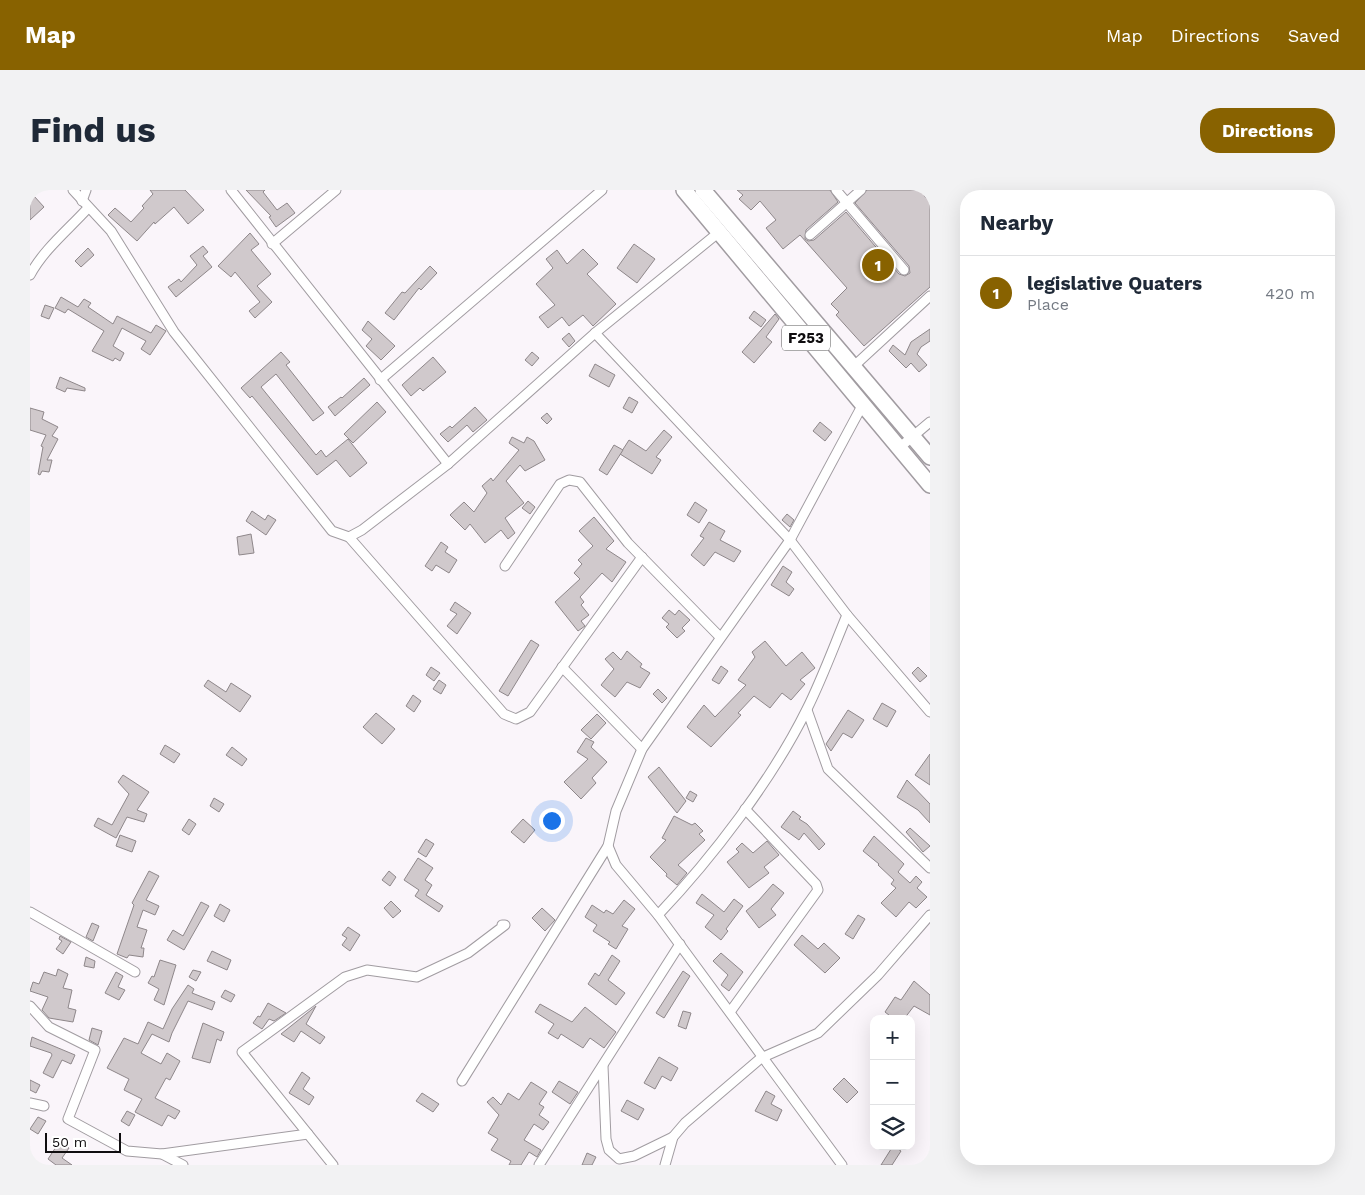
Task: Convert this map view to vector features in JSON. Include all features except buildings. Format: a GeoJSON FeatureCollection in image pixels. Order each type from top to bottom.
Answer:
{"type":"FeatureCollection","features":[{"type":"Feature","properties":{"kind":"main road","name":"F253"},"geometry":{"type":"LineString","coordinates":[[684,190],[930,485]]}},
{"type":"Feature","properties":{"kind":"main road","name":"F253"},"geometry":{"type":"LineString","coordinates":[[703,190],[930,457]]}},
{"type":"Feature","properties":{"kind":"main road"},"geometry":{"type":"LineString","coordinates":[[769,294],[783,284]]}},
{"type":"Feature","properties":{"kind":"street"},"geometry":{"type":"LineString","coordinates":[[73,190],[111,231],[174,332],[332,531],[349,537],[504,714],[516,719],[530,712],[642,557]]}},
{"type":"Feature","properties":{"kind":"street"},"geometry":{"type":"LineString","coordinates":[[30,275],[35,256],[67,231],[85,205],[86,190]]}},
{"type":"Feature","properties":{"kind":"street"},"geometry":{"type":"LineString","coordinates":[[272,244],[336,190]]}},
{"type":"Feature","properties":{"kind":"street"},"geometry":{"type":"LineString","coordinates":[[380,380],[602,190]]}},
{"type":"Feature","properties":{"kind":"street"},"geometry":{"type":"LineString","coordinates":[[836,190],[904,270]]}},
{"type":"Feature","properties":{"kind":"street"},"geometry":{"type":"LineString","coordinates":[[810,235],[861,190]]}},
{"type":"Feature","properties":{"kind":"street"},"geometry":{"type":"LineString","coordinates":[[233,192],[272,244],[448,464]]}},
{"type":"Feature","properties":{"kind":"street"},"geometry":{"type":"LineString","coordinates":[[349,537],[362,530],[448,464],[595,333],[718,233]]}},
{"type":"Feature","properties":{"kind":"street"},"geometry":{"type":"LineString","coordinates":[[854,367],[930,296]]}},
{"type":"Feature","properties":{"kind":"street"},"geometry":{"type":"LineString","coordinates":[[595,333],[790,540],[847,615],[930,712]]}},
{"type":"Feature","properties":{"kind":"street"},"geometry":{"type":"LineString","coordinates":[[462,1081],[608,846],[616,810],[642,749],[790,540],[862,404]]}},
{"type":"Feature","properties":{"kind":"street"},"geometry":{"type":"LineString","coordinates":[[899,448],[930,422]]}},
{"type":"Feature","properties":{"kind":"street"},"geometry":{"type":"LineString","coordinates":[[505,566],[560,484],[569,480],[580,482],[642,557],[720,637]]}},
{"type":"Feature","properties":{"kind":"street"},"geometry":{"type":"LineString","coordinates":[[658,916],[678,895],[760,790],[807,710],[847,615]]}},
{"type":"Feature","properties":{"kind":"street"},"geometry":{"type":"LineString","coordinates":[[562,667],[642,749]]}},
{"type":"Feature","properties":{"kind":"street"},"geometry":{"type":"LineString","coordinates":[[807,710],[828,769],[930,868]]}},
{"type":"Feature","properties":{"kind":"street"},"geometry":{"type":"LineString","coordinates":[[730,1012],[818,890],[816,884],[745,809]]}},
{"type":"Feature","properties":{"kind":"street"},"geometry":{"type":"LineString","coordinates":[[608,846],[616,865],[680,944],[761,1058],[842,1165]]}},
{"type":"Feature","properties":{"kind":"street"},"geometry":{"type":"LineString","coordinates":[[30,912],[135,972]]}},
{"type":"Feature","properties":{"kind":"street"},"geometry":{"type":"LineString","coordinates":[[602,1065],[606,1138],[609,1150],[620,1159],[634,1156],[672,1137],[761,1058],[818,1033],[878,974],[930,915]]}},
{"type":"Feature","properties":{"kind":"street"},"geometry":{"type":"LineString","coordinates":[[333,1165],[242,1052],[345,977],[367,970],[417,977],[468,953],[505,925],[502,925]]}},
{"type":"Feature","properties":{"kind":"street"},"geometry":{"type":"LineString","coordinates":[[539,1165],[680,944]]}},
{"type":"Feature","properties":{"kind":"street"},"geometry":{"type":"LineString","coordinates":[[30,1006],[49,1026],[95,1050],[68,1120],[127,1151],[162,1154],[308,1134]]}},
{"type":"Feature","properties":{"kind":"street"},"geometry":{"type":"LineString","coordinates":[[30,1102],[44,1106]]}},
{"type":"Feature","properties":{"kind":"street"},"geometry":{"type":"LineString","coordinates":[[664,1165],[672,1137]]}},
{"type":"Feature","properties":{"kind":"street"},"geometry":{"type":"LineString","coordinates":[[162,1154],[183,1165]]}},
{"type":"Feature","properties":{"kind":"place","name":"legislative Quaters"},"geometry":{"type":"Point","coordinates":[878,265]}}]}
